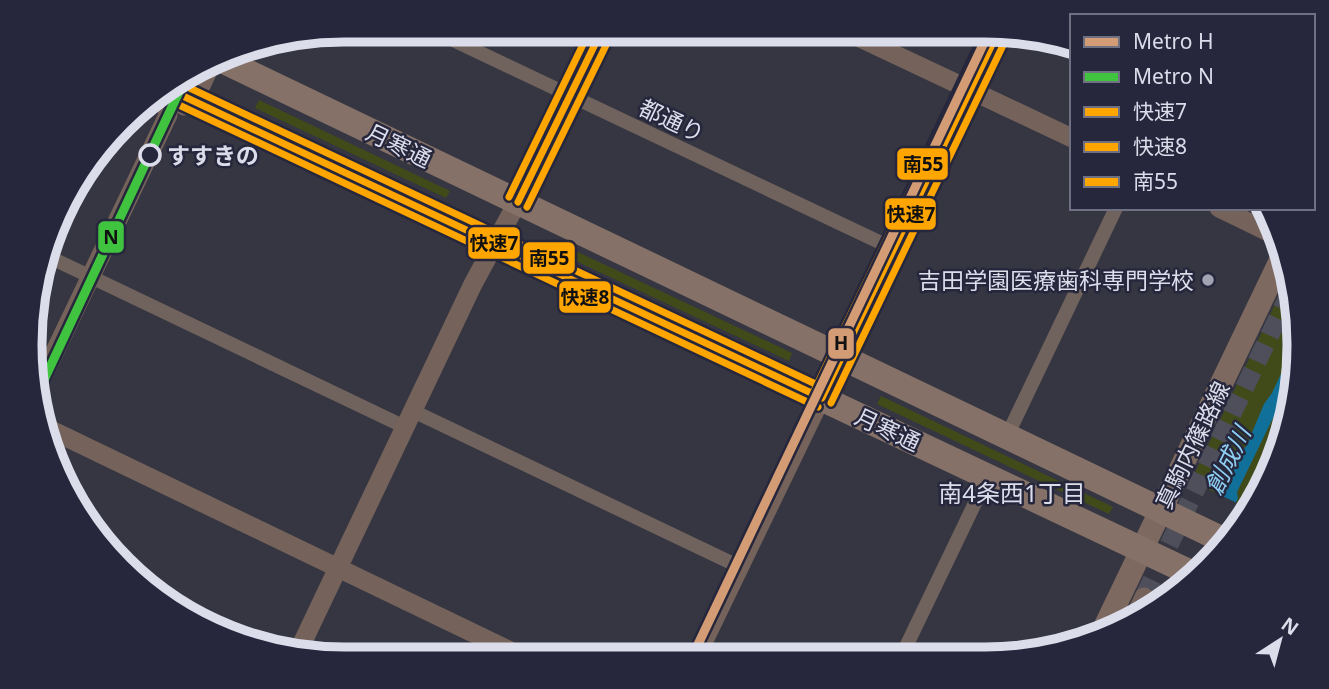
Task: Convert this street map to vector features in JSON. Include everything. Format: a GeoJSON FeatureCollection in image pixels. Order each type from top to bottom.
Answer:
{"type":"FeatureCollection","features":[{"type":"Feature","properties":{"kind":"highway","name":"月寒通"},"geometry":{"type":"LineString","coordinates":[[231,64],[1214,535]]}},
{"type":"Feature","properties":{"kind":"highway","name":"月寒通"},"geometry":{"type":"LineString","coordinates":[[175,94],[1185,571]]}},
{"type":"Feature","properties":{"kind":"main road","name":"真駒内篠路線"},"geometry":{"type":"LineString","coordinates":[[1107,621],[1277,267]]}},
{"type":"Feature","properties":{"kind":"street","name":"都通り"},"geometry":{"type":"LineString","coordinates":[[457,42],[894,249]]}},
{"type":"Feature","properties":{"kind":"street"},"geometry":{"type":"LineString","coordinates":[[302,644],[473,284],[596,42]]}},
{"type":"Feature","properties":{"kind":"street"},"geometry":{"type":"LineString","coordinates":[[869,42],[1070,137]]}},
{"type":"Feature","properties":{"kind":"street"},"geometry":{"type":"LineString","coordinates":[[701,647],[993,42]]}},
{"type":"Feature","properties":{"kind":"street"},"geometry":{"type":"LineString","coordinates":[[168,115],[194,101],[205,76]]}},
{"type":"Feature","properties":{"kind":"street"},"geometry":{"type":"LineString","coordinates":[[44,374],[168,115],[166,101]]}},
{"type":"Feature","properties":{"kind":"street"},"geometry":{"type":"LineString","coordinates":[[1007,436],[1115,210]]}},
{"type":"Feature","properties":{"kind":"street"},"geometry":{"type":"LineString","coordinates":[[1223,210],[1264,230]]}},
{"type":"Feature","properties":{"kind":"street"},"geometry":{"type":"LineString","coordinates":[[54,259],[740,567]]}},
{"type":"Feature","properties":{"kind":"street"},"geometry":{"type":"LineString","coordinates":[[55,432],[502,647]]}},
{"type":"Feature","properties":{"kind":"street"},"geometry":{"type":"LineString","coordinates":[[906,647],[988,476]]}},
{"type":"Feature","properties":{"kind":"street"},"geometry":{"type":"LineString","coordinates":[[1142,603],[1144,597]]}},
{"type":"Feature","properties":{"kind":"green space"},"geometry":{"type":"Polygon","coordinates":[[[259,100],[450,191],[446,198],[255,108],[259,100]]]}},
{"type":"Feature","properties":{"kind":"green space"},"geometry":{"type":"Polygon","coordinates":[[[565,246],[792,353],[789,361],[561,254],[565,246]]]}},
{"type":"Feature","properties":{"kind":"green space"},"geometry":{"type":"Polygon","coordinates":[[[1282,290],[1287,344],[1284,384],[1277,423],[1256,478],[1241,505],[1191,481],[1282,290]]]}},
{"type":"Feature","properties":{"kind":"green space"},"geometry":{"type":"Polygon","coordinates":[[[881,396],[1113,507],[1109,514],[877,404],[881,396]]]}},
{"type":"Feature","properties":{"kind":"water"},"geometry":{"type":"Polygon","coordinates":[[[1286,363],[1282,400],[1237,492],[1238,498],[1224,526],[1212,544],[1175,579],[1220,488],[1241,449],[1246,447],[1264,404],[1286,363]]]}},
{"type":"Feature","properties":{"kind":"pier"},"geometry":{"type":"Polygon","coordinates":[[[1216,493],[1237,503],[1226,527],[1212,544],[1172,581],[1216,493]]]}},
{"type":"Feature","properties":{"kind":"tunnel"},"geometry":{"type":"LineString","coordinates":[[1144,597],[1284,305]]}},
{"type":"Feature","properties":{"kind":"metro line","name":"H"},"geometry":{"type":"LineString","coordinates":[[697,647],[984,42]]}},
{"type":"Feature","properties":{"kind":"metro line","name":"N"},"geometry":{"type":"LineString","coordinates":[[44,379],[179,91]]}},
{"type":"Feature","properties":{"kind":"transit line","name":"南55"},"geometry":{"type":"LineString","coordinates":[[509,197],[584,42]]}},
{"type":"Feature","properties":{"kind":"transit line","name":"快速7"},"geometry":{"type":"LineString","coordinates":[[518,202],[596,42]]}},
{"type":"Feature","properties":{"kind":"transit line","name":"快速8"},"geometry":{"type":"LineString","coordinates":[[527,207],[608,42]]}},
{"type":"Feature","properties":{"kind":"transit line","name":"南55"},"geometry":{"type":"LineString","coordinates":[[813,393],[981,42]]}},
{"type":"Feature","properties":{"kind":"transit line","name":"快速7"},"geometry":{"type":"LineString","coordinates":[[822,398],[993,42]]}},
{"type":"Feature","properties":{"kind":"transit line","name":"快速8"},"geometry":{"type":"LineString","coordinates":[[831,403],[1004,43]]}},
{"type":"Feature","properties":{"kind":"transit line","name":"南55"},"geometry":{"type":"LineString","coordinates":[[187,87],[826,389]]}},
{"type":"Feature","properties":{"kind":"transit line","name":"快速7"},"geometry":{"type":"LineString","coordinates":[[176,93],[822,398]]}},
{"type":"Feature","properties":{"kind":"transit line","name":"快速8"},"geometry":{"type":"LineString","coordinates":[[167,100],[818,407]]}},
{"type":"Feature","properties":{"kind":"place","name":"すすきの"},"geometry":{"type":"Point","coordinates":[150,155]}},
{"type":"Feature","properties":{"kind":"place","name":"吉田学園医療歯科専門学校"},"geometry":{"type":"Point","coordinates":[1208,280]}},
{"type":"Feature","properties":{"kind":"district","name":"南4条西1丁目"},"geometry":{"type":"Point","coordinates":[1012,492]}},
{"type":"Feature","properties":{"kind":"water label","name":"創成川"},"geometry":{"type":"Point","coordinates":[1227,460]}}]}
